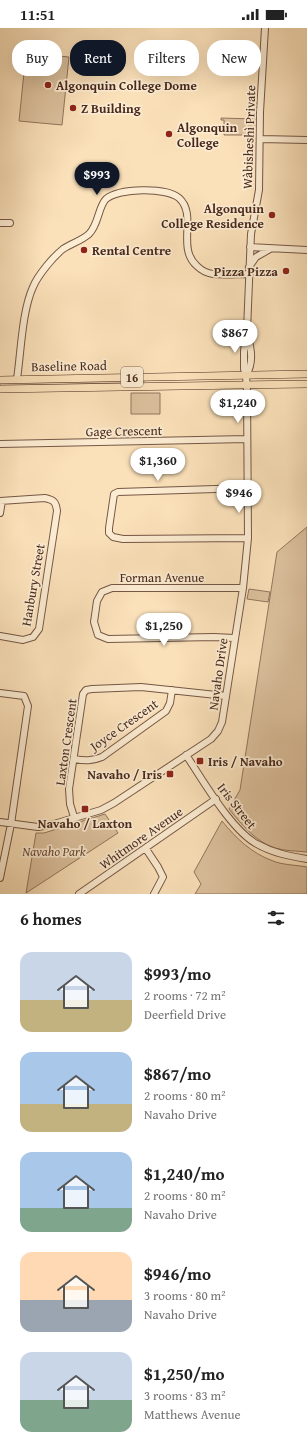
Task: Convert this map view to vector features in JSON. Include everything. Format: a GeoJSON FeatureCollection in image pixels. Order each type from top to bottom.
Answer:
{"type":"FeatureCollection","features":[{"type":"Feature","properties":{"kind":"main road","name":"Baseline Road"},"geometry":{"type":"LineString","coordinates":[[0,380],[307,374]]}},
{"type":"Feature","properties":{"kind":"main road","name":"Baseline Road"},"geometry":{"type":"LineString","coordinates":[[0,390],[307,384]]}},
{"type":"Feature","properties":{"kind":"street","name":"Wàbisheshì Private"},"geometry":{"type":"LineString","coordinates":[[250,247],[259,190],[261,139],[260,112],[264,28]]}},
{"type":"Feature","properties":{"kind":"street"},"geometry":{"type":"LineString","coordinates":[[261,139],[307,140]]}},
{"type":"Feature","properties":{"kind":"street"},"geometry":{"type":"LineString","coordinates":[[18,379],[26,311],[35,283],[44,269],[62,250],[82,240],[90,233],[97,222],[104,202],[112,196],[131,191],[144,191],[161,192],[179,198],[187,216],[186,244],[188,255],[194,264],[204,272],[212,274],[249,271],[256,257],[271,248]]}},
{"type":"Feature","properties":{"kind":"street"},"geometry":{"type":"LineString","coordinates":[[0,223],[10,223]]}},
{"type":"Feature","properties":{"kind":"street"},"geometry":{"type":"LineString","coordinates":[[250,247],[307,250]]}},
{"type":"Feature","properties":{"kind":"street","name":"Navaho Drive"},"geometry":{"type":"LineString","coordinates":[[0,822],[38,827],[58,823],[106,808],[211,739],[218,731],[222,722],[243,588],[248,538],[246,375],[250,368],[251,352],[248,330],[250,247]]}},
{"type":"Feature","properties":{"kind":"street","name":"Gage Crescent"},"geometry":{"type":"LineString","coordinates":[[0,444],[247,439]]}},
{"type":"Feature","properties":{"kind":"street"},"geometry":{"type":"LineString","coordinates":[[248,488],[118,492],[114,494],[109,526],[110,533],[113,537],[123,539],[248,538]]}},
{"type":"Feature","properties":{"kind":"street","name":"Hanbury Street"},"geometry":{"type":"LineString","coordinates":[[0,636],[23,640],[33,637],[39,629],[56,511],[55,502],[51,499],[45,498],[1,501]]}},
{"type":"Feature","properties":{"kind":"street"},"geometry":{"type":"LineString","coordinates":[[0,513],[1,501]]}},
{"type":"Feature","properties":{"kind":"street","name":"Forman Avenue"},"geometry":{"type":"LineString","coordinates":[[234,638],[108,638],[98,635],[94,622],[97,601],[102,592],[112,588],[243,588]]}},
{"type":"Feature","properties":{"kind":"street","name":"Laxton Crescent"},"geometry":{"type":"LineString","coordinates":[[74,817],[70,804],[69,789],[83,694],[86,690],[141,687],[226,696]]}},
{"type":"Feature","properties":{"kind":"street","name":"Joyce Crescent"},"geometry":{"type":"LineString","coordinates":[[74,759],[92,761],[102,757],[166,711],[170,703],[172,690]]}},
{"type":"Feature","properties":{"kind":"street"},"geometry":{"type":"LineString","coordinates":[[0,692],[24,696],[28,702],[11,824],[0,878]]}},
{"type":"Feature","properties":{"kind":"street","name":"Iris Street"},"geometry":{"type":"LineString","coordinates":[[186,755],[239,830],[257,844],[278,854],[307,859]]}},
{"type":"Feature","properties":{"kind":"street","name":"Whitmore Avenue"},"geometry":{"type":"LineString","coordinates":[[79,894],[216,799]]}},
{"type":"Feature","properties":{"kind":"street"},"geometry":{"type":"LineString","coordinates":[[146,849],[163,877],[154,894]]}},
{"type":"Feature","properties":{"kind":"green space","name":"Algonquin College Dome"},"geometry":{"type":"Polygon","coordinates":[[[62,56],[69,57],[62,125],[19,121],[24,76],[62,76],[62,56]]]}},
{"type":"Feature","properties":{"kind":"green space"},"geometry":{"type":"Polygon","coordinates":[[[221,118],[255,119],[254,135],[224,135],[224,120],[221,120],[221,118]]]}},
{"type":"Feature","properties":{"kind":"green space"},"geometry":{"type":"Polygon","coordinates":[[[145,380],[129,383],[0,386],[0,383],[145,380]]]}},
{"type":"Feature","properties":{"kind":"green space"},"geometry":{"type":"Polygon","coordinates":[[[131,393],[160,393],[160,414],[131,414],[131,393]]]}},
{"type":"Feature","properties":{"kind":"green space"},"geometry":{"type":"Polygon","coordinates":[[[307,527],[307,852],[283,850],[268,845],[249,832],[229,809],[240,790],[277,552],[307,527]]]}},
{"type":"Feature","properties":{"kind":"green space"},"geometry":{"type":"Polygon","coordinates":[[[249,589],[270,592],[268,602],[247,599],[249,589]]]}},
{"type":"Feature","properties":{"kind":"green space","name":"Navaho Park"},"geometry":{"type":"Polygon","coordinates":[[[105,814],[118,833],[26,893],[36,833],[44,833],[105,814]]]}},
{"type":"Feature","properties":{"kind":"green space"},"geometry":{"type":"Polygon","coordinates":[[[222,821],[238,839],[265,858],[285,864],[307,867],[307,894],[195,894],[201,884],[194,872],[222,821]]]}},
{"type":"Feature","properties":{"kind":"place","name":"Algonquin College Dome"},"geometry":{"type":"Point","coordinates":[48,85]}},
{"type":"Feature","properties":{"kind":"place","name":"Z Building"},"geometry":{"type":"Point","coordinates":[73,108]}},
{"type":"Feature","properties":{"kind":"place","name":"Algonquin College"},"geometry":{"type":"Point","coordinates":[169,134]}},
{"type":"Feature","properties":{"kind":"place","name":"Algonquin College Residence"},"geometry":{"type":"Point","coordinates":[272,215]}},
{"type":"Feature","properties":{"kind":"place","name":"Rental Centre"},"geometry":{"type":"Point","coordinates":[84,250]}},
{"type":"Feature","properties":{"kind":"place","name":"Pizza Pizza"},"geometry":{"type":"Point","coordinates":[286,271]}},
{"type":"Feature","properties":{"kind":"place","name":"Iris / Navaho"},"geometry":{"type":"Point","coordinates":[200,761]}},
{"type":"Feature","properties":{"kind":"place","name":"Navaho / Iris"},"geometry":{"type":"Point","coordinates":[170,774]}},
{"type":"Feature","properties":{"kind":"place","name":"Navaho / Laxton"},"geometry":{"type":"Point","coordinates":[85,809]}}]}
